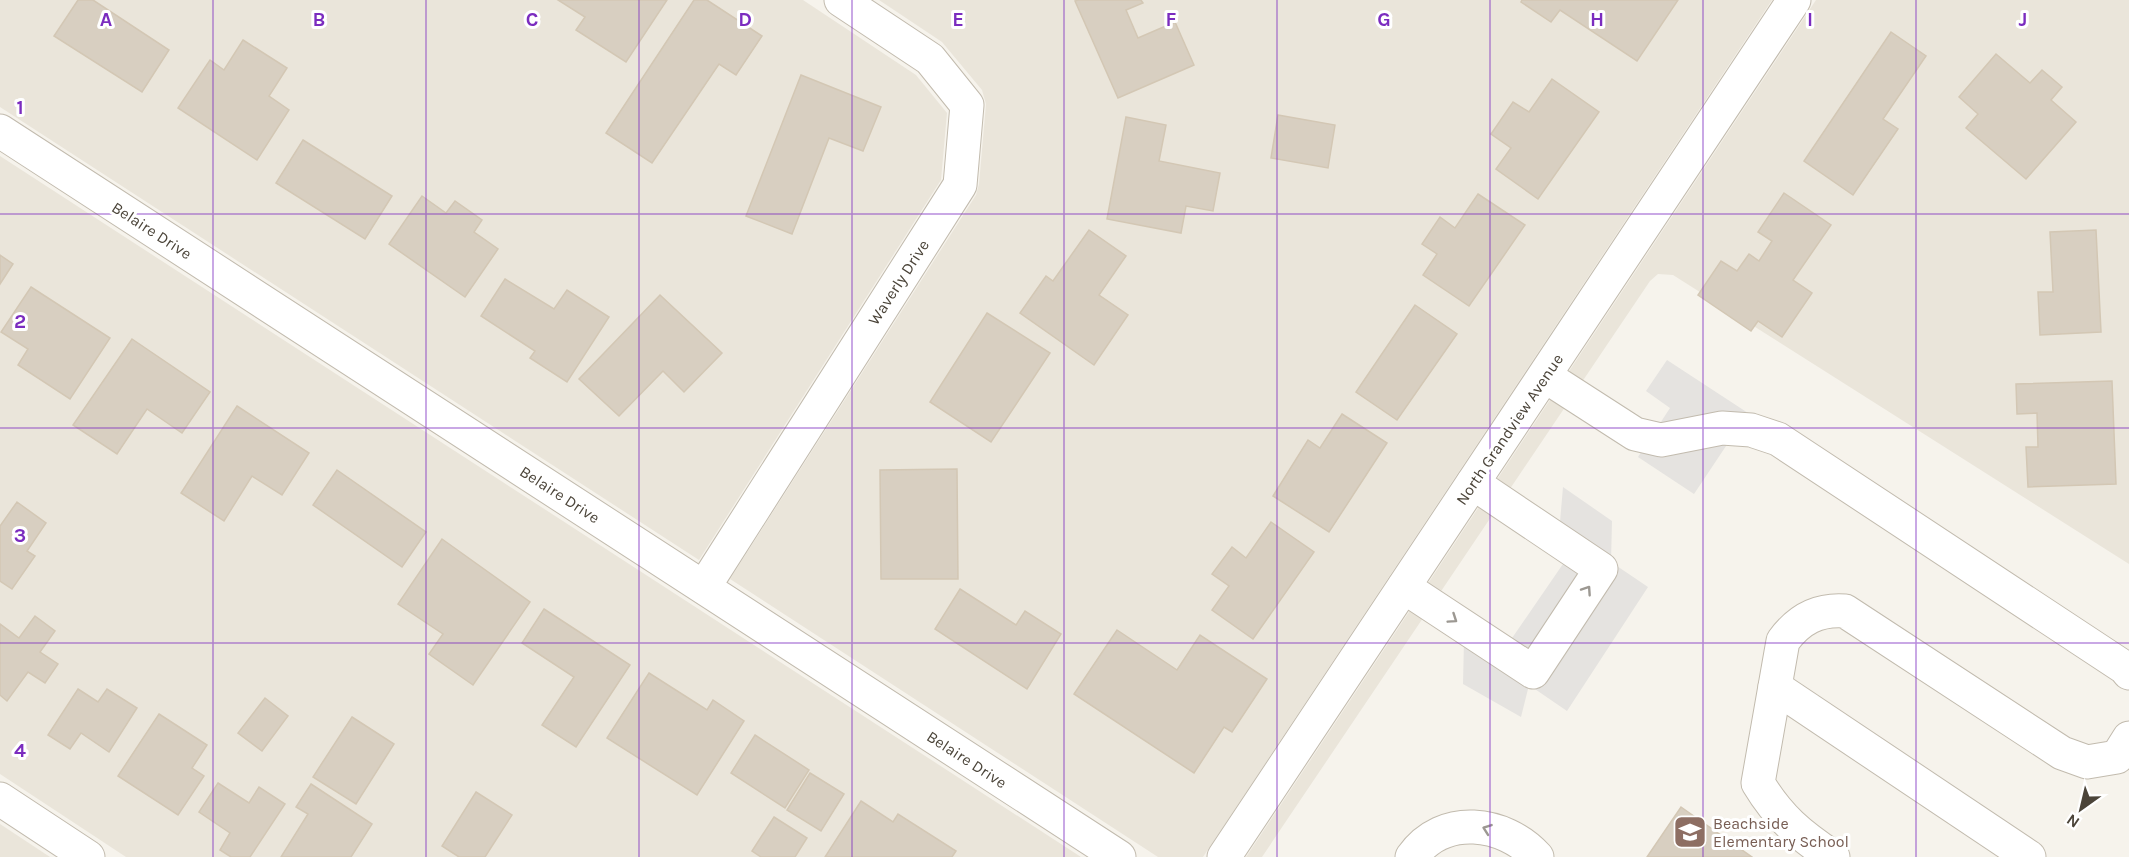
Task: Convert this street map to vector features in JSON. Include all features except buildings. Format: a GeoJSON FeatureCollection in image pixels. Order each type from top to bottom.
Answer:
{"type":"FeatureCollection","features":[{"type":"Feature","properties":{"kind":"street","name":"Waverly Drive"},"geometry":{"type":"LineString","coordinates":[[704,587],[960,185],[967,105],[930,59],[841,0]]}},
{"type":"Feature","properties":{"kind":"street","name":"North Grandview Avenue"},"geometry":{"type":"LineString","coordinates":[[1224,857],[1794,0]]}},
{"type":"Feature","properties":{"kind":"street","name":"Belaire Drive"},"geometry":{"type":"LineString","coordinates":[[0,131],[1119,857]]}},
{"type":"Feature","properties":{"kind":"street"},"geometry":{"type":"LineString","coordinates":[[1545,376],[1635,435],[1660,440],[1722,428],[1751,430],[1778,439],[2125,668],[2129,673]]}},
{"type":"Feature","properties":{"kind":"street"},"geometry":{"type":"LineString","coordinates":[[1404,587],[1533,672],[1601,569],[1473,483]]}},
{"type":"Feature","properties":{"kind":"street"},"geometry":{"type":"LineString","coordinates":[[1833,857],[1802,836],[1774,810],[1758,783],[1783,641],[1795,625],[1827,610],[1845,612],[2062,753],[2087,762],[2117,757],[2129,738]]}},
{"type":"Feature","properties":{"kind":"street"},"geometry":{"type":"LineString","coordinates":[[1775,687],[2029,857]]}},
{"type":"Feature","properties":{"kind":"street"},"geometry":{"type":"LineString","coordinates":[[0,799],[88,857]]}},
{"type":"Feature","properties":{"kind":"street"},"geometry":{"type":"LineString","coordinates":[[1412,857],[1420,846],[1445,831],[1474,824],[1523,842],[1537,857]]}},
{"type":"Feature","properties":{"kind":"shaded area"},"geometry":{"type":"Polygon","coordinates":[[[0,0],[803,0],[916,75],[947,113],[941,180],[699,560],[0,107],[0,0]]]}},
{"type":"Feature","properties":{"kind":"shaded area"},"geometry":{"type":"Polygon","coordinates":[[[879,0],[1772,0],[1203,857],[1158,857],[730,579],[976,195],[979,184],[986,104],[982,90],[942,42],[879,0]]]}},
{"type":"Feature","properties":{"kind":"shaded area"},"geometry":{"type":"Polygon","coordinates":[[[1816,0],[2129,0],[2129,564],[1673,275],[1658,274],[1650,281],[1262,857],[1246,857],[1816,0]]]}},
{"type":"Feature","properties":{"kind":"shaded area"},"geometry":{"type":"Polygon","coordinates":[[[0,156],[1081,857],[126,857],[0,774],[0,156]]]}},
{"type":"Feature","properties":{"kind":"shaded area"},"geometry":{"type":"Polygon","coordinates":[[[1667,360],[1748,413],[1694,494],[1638,457],[1670,408],[1646,391],[1667,360]]]}},
{"type":"Feature","properties":{"kind":"shaded area"},"geometry":{"type":"Polygon","coordinates":[[[1563,487],[1612,521],[1611,562],[1648,587],[1567,711],[1529,685],[1521,717],[1463,684],[1464,640],[1510,641],[1565,561],[1560,522],[1563,487]]]}},
{"type":"Feature","properties":{"kind":"shaded area"},"geometry":{"type":"Polygon","coordinates":[[[0,824],[50,857],[0,857],[0,824]]]}},
{"type":"Feature","properties":{"kind":"place","name":"Beachside Elementary School"},"geometry":{"type":"Point","coordinates":[1690,832]}}]}
